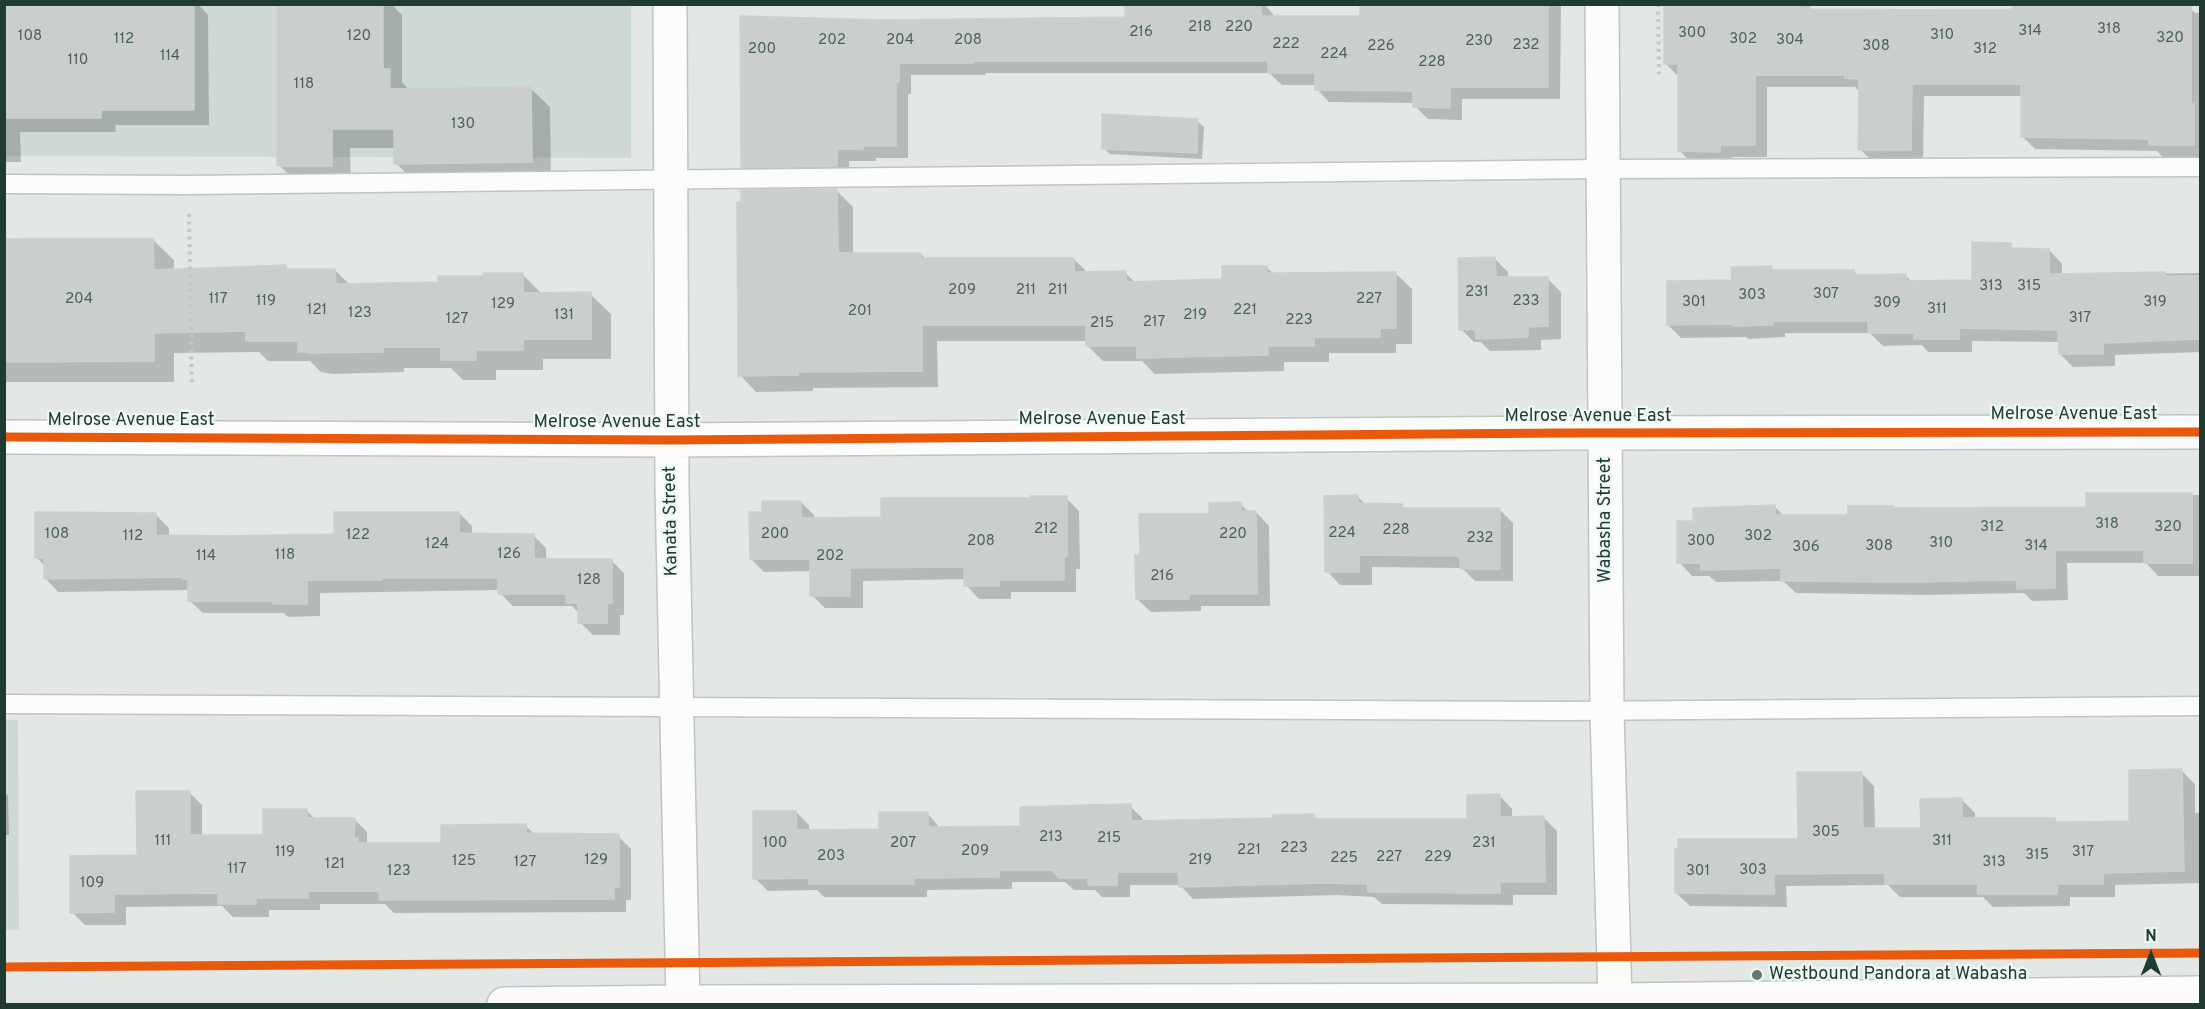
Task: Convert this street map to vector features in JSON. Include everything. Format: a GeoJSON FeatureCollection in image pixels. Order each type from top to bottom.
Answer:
{"type":"FeatureCollection","features":[{"type":"Feature","properties":{"kind":"street","name":"Kanata Street"},"geometry":{"type":"LineString","coordinates":[[670,4],[671,440],[683,1002]]}},
{"type":"Feature","properties":{"kind":"street","name":"Wabasha Street"},"geometry":{"type":"LineString","coordinates":[[1602,4],[1607,711],[1615,1000]]}},
{"type":"Feature","properties":{"kind":"street","name":"Melrose Avenue East"},"geometry":{"type":"LineString","coordinates":[[4,437],[671,440],[1606,433],[2200,432]]}},
{"type":"Feature","properties":{"kind":"street"},"geometry":{"type":"LineString","coordinates":[[504,1005],[683,1002],[1615,1000],[2200,993]]}},
{"type":"Feature","properties":{"kind":"lane"},"geometry":{"type":"LineString","coordinates":[[4,184],[188,185],[1604,169],[2200,167]]}},
{"type":"Feature","properties":{"kind":"lane"},"geometry":{"type":"LineString","coordinates":[[4,704],[1607,711],[2200,706]]}},
{"type":"Feature","properties":{"kind":"path"},"geometry":{"type":"LineString","coordinates":[[1658,4],[1659,74]]}},
{"type":"Feature","properties":{"kind":"path"},"geometry":{"type":"LineString","coordinates":[[188,185],[192,384]]}},
{"type":"Feature","properties":{"kind":"shaded area"},"geometry":{"type":"Polygon","coordinates":[[[5,5],[631,5],[631,158],[5,156],[5,5]]]}},
{"type":"Feature","properties":{"kind":"shaded area"},"geometry":{"type":"Polygon","coordinates":[[[4,720],[18,720],[19,930],[5,930],[4,720]]]}},
{"type":"Feature","properties":{"kind":"building"},"geometry":{"type":"Polygon","coordinates":[[[7,4],[194,4],[194,110],[101,110],[101,118],[4,118],[4,40],[7,40],[7,4]]]}},
{"type":"Feature","properties":{"kind":"building"},"geometry":{"type":"Polygon","coordinates":[[[277,4],[383,4],[383,69],[390,69],[390,89],[531,87],[532,162],[394,164],[394,129],[332,129],[332,166],[277,166],[277,4]]]}},
{"type":"Feature","properties":{"kind":"building"},"geometry":{"type":"Polygon","coordinates":[[[1125,4],[1261,4],[1261,16],[1360,16],[1360,4],[1548,4],[1548,87],[1450,87],[1450,108],[1413,107],[1413,91],[1315,90],[1315,73],[1268,73],[1268,61],[899,63],[899,82],[896,82],[896,146],[837,149],[837,166],[741,168],[740,16],[884,20],[1125,17],[1125,4]]]}},
{"type":"Feature","properties":{"kind":"building"},"geometry":{"type":"Polygon","coordinates":[[[1664,4],[1799,4],[1799,7],[1810,7],[1810,9],[1949,10],[2008,10],[2013,8],[2013,4],[2191,6],[2191,104],[2194,104],[2194,145],[2149,145],[2149,139],[2021,137],[2021,84],[1912,84],[1911,150],[1858,150],[1859,79],[1845,78],[1845,75],[1755,75],[1755,145],[1720,145],[1720,152],[1678,151],[1678,64],[1664,64],[1664,4]]]}},
{"type":"Feature","properties":{"kind":"building"},"geometry":{"type":"Polygon","coordinates":[[[1102,114],[1198,119],[1197,153],[1102,149],[1102,114]]]}},
{"type":"Feature","properties":{"kind":"building"},"geometry":{"type":"Polygon","coordinates":[[[837,189],[838,253],[921,253],[921,258],[1074,258],[1074,272],[1126,271],[1126,282],[1222,279],[1222,266],[1267,266],[1267,273],[1396,272],[1396,328],[1380,328],[1380,337],[1314,337],[1314,346],[1268,346],[1268,355],[1137,358],[1137,346],[1086,346],[1086,325],[922,325],[922,371],[798,372],[798,375],[738,376],[737,202],[741,202],[741,190],[837,189]]]}},
{"type":"Feature","properties":{"kind":"building"},"geometry":{"type":"Polygon","coordinates":[[[153,238],[154,270],[286,265],[286,269],[335,269],[336,284],[438,282],[438,276],[523,273],[523,293],[591,292],[591,339],[523,339],[523,350],[476,350],[476,360],[441,360],[441,347],[383,347],[383,352],[309,353],[298,352],[298,341],[246,341],[246,331],[154,333],[154,361],[4,362],[4,239],[153,238]]]}},
{"type":"Feature","properties":{"kind":"building"},"geometry":{"type":"Polygon","coordinates":[[[1972,242],[2011,243],[2011,248],[2049,249],[2049,274],[2165,272],[2165,276],[2200,276],[2200,339],[2103,343],[2103,354],[2059,354],[2058,330],[1959,328],[1959,339],[1914,339],[1914,333],[1868,333],[1868,321],[1773,321],[1773,325],[1733,326],[1733,324],[1667,325],[1667,281],[1732,280],[1731,267],[1772,266],[1772,270],[1854,270],[1854,275],[1906,274],[1906,281],[1972,280],[1972,242]]]}},
{"type":"Feature","properties":{"kind":"building"},"geometry":{"type":"Polygon","coordinates":[[[1495,257],[1496,277],[1548,277],[1548,326],[1528,327],[1528,337],[1476,339],[1475,329],[1459,330],[1458,258],[1495,257]]]}},
{"type":"Feature","properties":{"kind":"building"},"geometry":{"type":"Polygon","coordinates":[[[2086,493],[2192,493],[2192,563],[2144,563],[2144,550],[2055,550],[2055,588],[2017,589],[2017,580],[1781,581],[1781,568],[1701,570],[1701,563],[1677,563],[1677,521],[1693,521],[1693,508],[1775,505],[1775,515],[1848,515],[1848,506],[1894,506],[1894,508],[2086,507],[2086,493]]]}},
{"type":"Feature","properties":{"kind":"building"},"geometry":{"type":"Polygon","coordinates":[[[1358,495],[1358,503],[1402,504],[1402,508],[1500,508],[1500,569],[1460,569],[1460,556],[1359,555],[1359,572],[1325,572],[1324,496],[1358,495]]]}},
{"type":"Feature","properties":{"kind":"building"},"geometry":{"type":"Polygon","coordinates":[[[1030,496],[1067,496],[1067,556],[1064,556],[1064,580],[999,580],[999,586],[964,586],[964,567],[850,568],[850,596],[810,596],[810,559],[750,559],[749,512],[762,512],[762,501],[801,501],[801,518],[881,517],[881,498],[1030,498],[1030,496]]]}},
{"type":"Feature","properties":{"kind":"building"},"geometry":{"type":"Polygon","coordinates":[[[1241,502],[1241,511],[1256,511],[1257,594],[1189,594],[1189,599],[1136,599],[1135,555],[1140,555],[1139,514],[1209,514],[1209,503],[1241,502]]]}},
{"type":"Feature","properties":{"kind":"building"},"geometry":{"type":"Polygon","coordinates":[[[35,512],[156,513],[156,535],[229,536],[334,534],[334,512],[459,512],[459,533],[534,534],[534,559],[612,559],[612,603],[607,603],[607,623],[578,623],[578,603],[566,603],[566,594],[498,594],[498,578],[307,580],[307,604],[273,604],[273,601],[188,601],[188,579],[183,579],[183,577],[44,579],[44,558],[35,558],[35,512]]]}},
{"type":"Feature","properties":{"kind":"building"},"geometry":{"type":"Polygon","coordinates":[[[2182,769],[2184,871],[2103,873],[2103,884],[2057,884],[2057,894],[1978,894],[1978,884],[1885,884],[1885,873],[1774,874],[1774,894],[1675,893],[1675,849],[1678,849],[1678,839],[1798,839],[1797,772],[1862,772],[1863,828],[1921,828],[1920,799],[1962,798],[1962,818],[2055,818],[2056,822],[2129,821],[2129,770],[2182,769]]]}},
{"type":"Feature","properties":{"kind":"building"},"geometry":{"type":"Polygon","coordinates":[[[136,791],[190,791],[190,835],[263,835],[263,809],[307,809],[307,818],[355,818],[354,838],[358,838],[358,843],[441,843],[441,825],[526,824],[526,833],[619,834],[619,887],[614,887],[614,899],[379,900],[379,891],[308,891],[308,898],[256,898],[256,904],[218,904],[218,893],[114,894],[114,912],[70,913],[70,856],[137,855],[136,791]]]}},
{"type":"Feature","properties":{"kind":"building"},"geometry":{"type":"Polygon","coordinates":[[[1500,794],[1500,817],[1544,816],[1545,882],[1500,882],[1500,893],[1467,893],[1368,892],[1367,884],[1323,883],[1179,887],[1178,872],[1117,872],[1117,885],[1088,885],[1088,878],[1059,878],[1052,870],[999,870],[999,877],[914,878],[914,884],[809,884],[809,878],[753,879],[753,811],[796,811],[797,830],[879,829],[879,812],[928,812],[928,827],[1020,826],[1020,807],[1131,804],[1131,821],[1273,818],[1273,815],[1314,814],[1314,819],[1467,819],[1467,795],[1500,794]]]}},
{"type":"Feature","properties":{"kind":"cycle path"},"geometry":{"type":"LineString","coordinates":[[4,437],[671,440],[1563,433],[2200,432]]}},
{"type":"Feature","properties":{"kind":"cycle path"},"geometry":{"type":"LineString","coordinates":[[4,967],[2200,953]]}},
{"type":"Feature","properties":{"kind":"place","name":"Westbound Pandora at Wabasha"},"geometry":{"type":"Point","coordinates":[1757,975]}}]}
